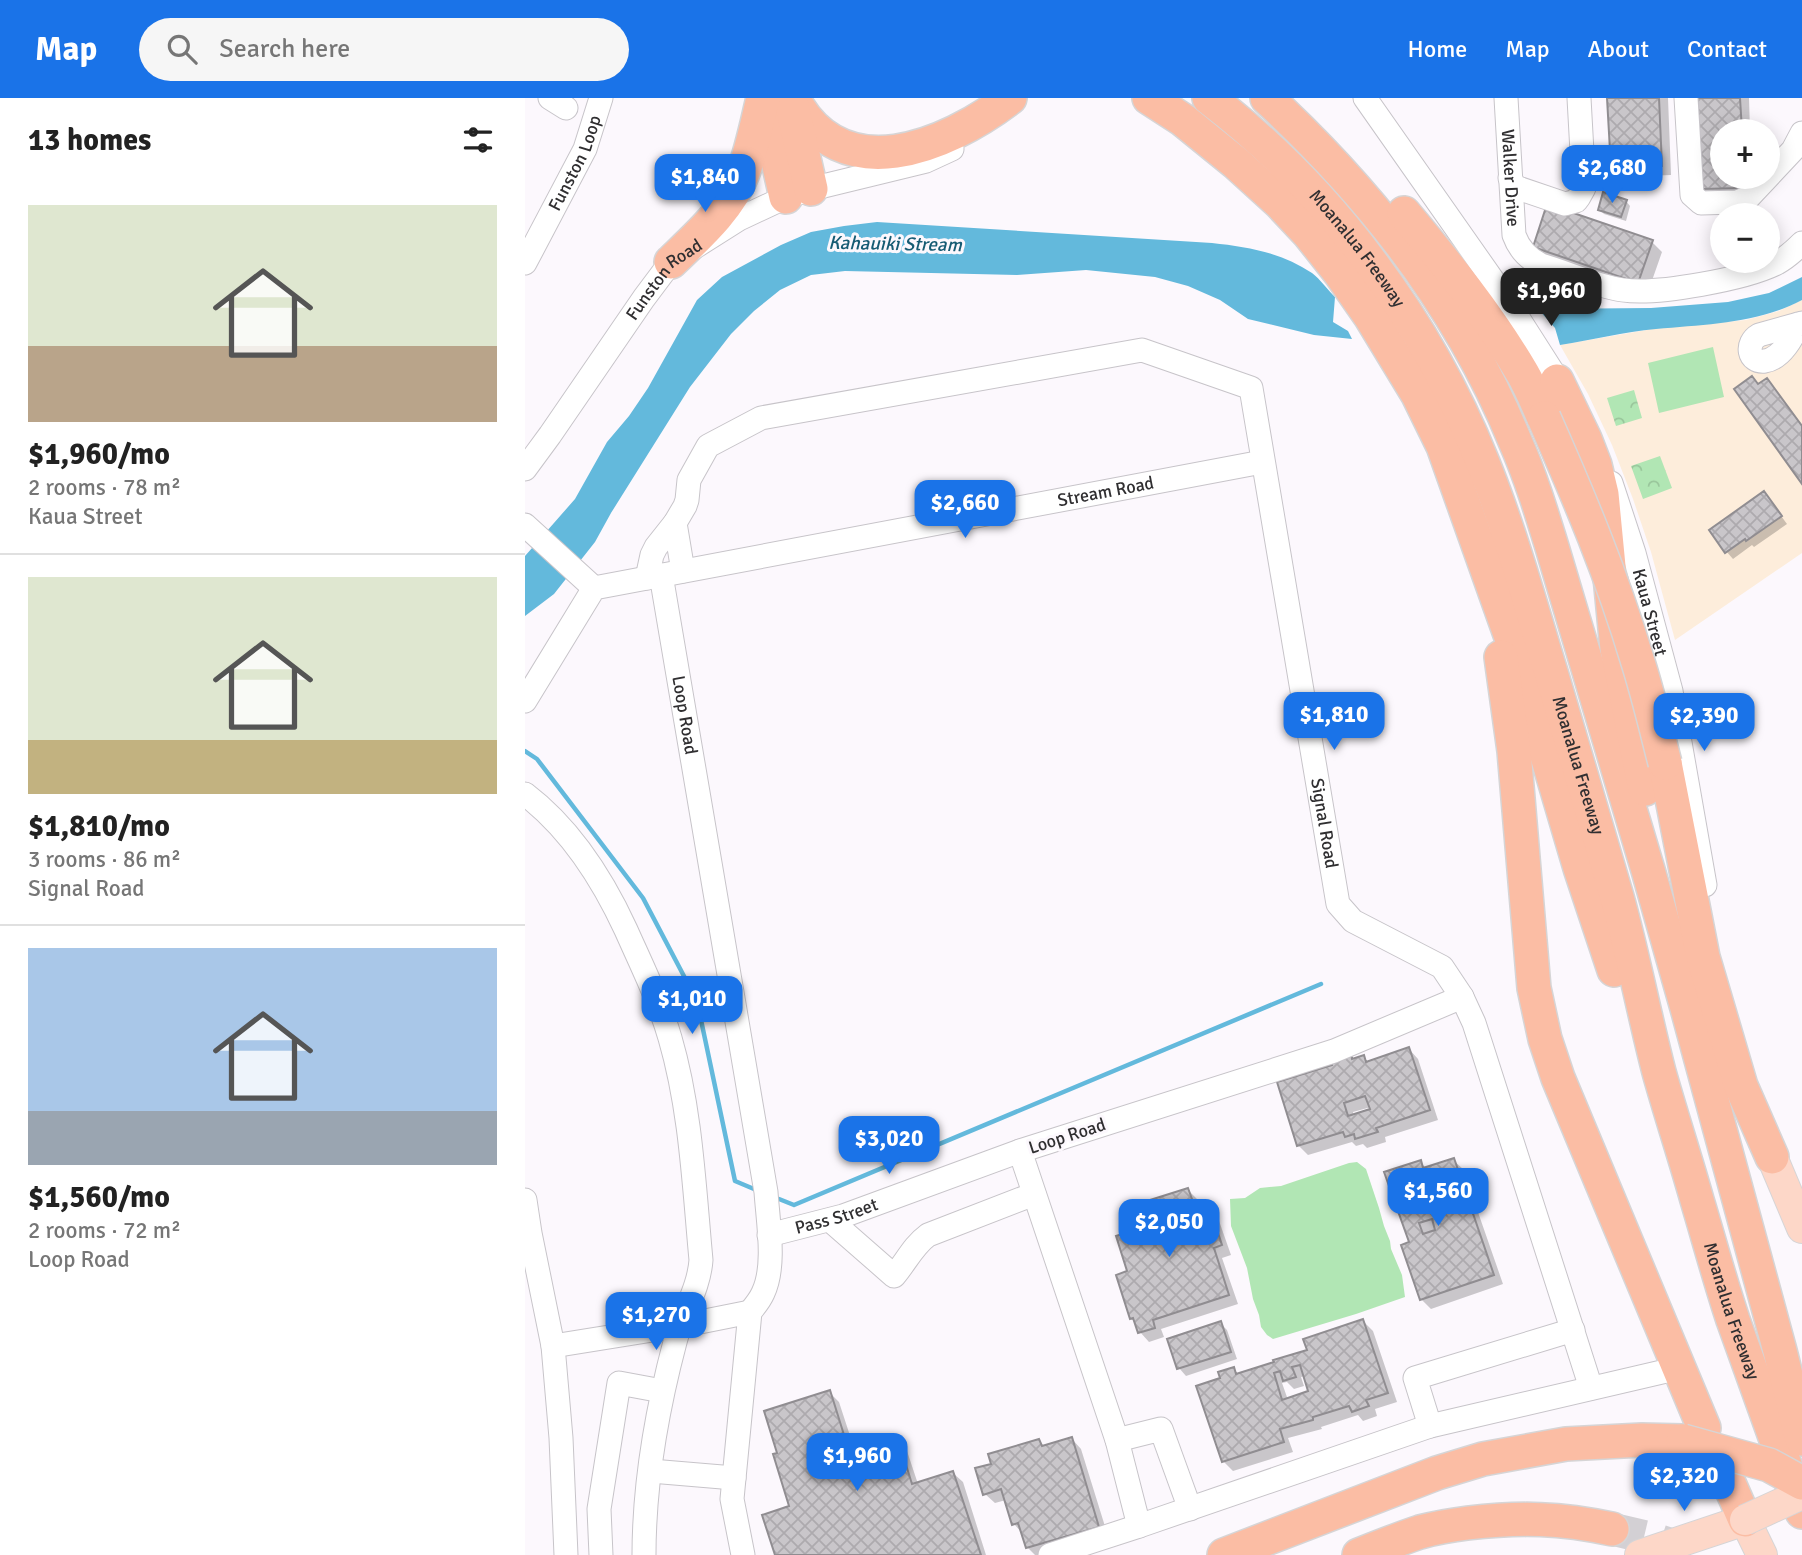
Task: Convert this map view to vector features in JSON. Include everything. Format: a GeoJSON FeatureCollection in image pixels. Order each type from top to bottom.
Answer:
{"type":"FeatureCollection","features":[{"type":"Feature","properties":{"kind":"highway"},"geometry":{"type":"LineString","coordinates":[[763,98],[799,193]]}},
{"type":"Feature","properties":{"kind":"highway"},"geometry":{"type":"LineString","coordinates":[[671,262],[724,206],[743,174],[763,98]]}},
{"type":"Feature","properties":{"kind":"highway"},"geometry":{"type":"LineString","coordinates":[[792,98],[799,193]]}},
{"type":"Feature","properties":{"kind":"highway"},"geometry":{"type":"LineString","coordinates":[[792,98],[813,128],[849,149],[870,153],[894,152],[932,144],[987,115],[1010,98]]}},
{"type":"Feature","properties":{"kind":"highway"},"geometry":{"type":"LineString","coordinates":[[1149,98],[1183,120],[1236,163],[1309,234],[1370,316],[1417,395],[1443,446],[1482,554],[1517,654],[1580,868],[1619,982],[1660,1074]]}},
{"type":"Feature","properties":{"kind":"highway","name":"Moanalua Freeway"},"geometry":{"type":"LineString","coordinates":[[1209,98],[1261,140],[1301,178],[1373,265],[1406,313],[1433,360],[1482,459],[1523,578],[1617,900],[1660,1074],[1732,1317],[1802,1512]]}},
{"type":"Feature","properties":{"kind":"highway","name":"Moanalua Freeway"},"geometry":{"type":"LineString","coordinates":[[1267,98],[1330,159],[1397,237],[1426,277],[1477,359],[1515,441],[1535,495],[1687,1007],[1802,1439]]}},
{"type":"Feature","properties":{"kind":"highway"},"geometry":{"type":"LineString","coordinates":[[1277,98],[1379,185],[1434,248],[1483,312],[1524,376],[1544,418],[1579,495],[1638,660],[1665,763],[1703,957],[1741,1086],[1772,1157]]}},
{"type":"Feature","properties":{"kind":"highway"},"geometry":{"type":"LineString","coordinates":[[1557,381],[1585,439],[1602,494],[1617,649],[1637,755],[1665,875],[1687,1007]]}},
{"type":"Feature","properties":{"kind":"highway"},"geometry":{"type":"LineString","coordinates":[[1482,554],[1512,739],[1534,988],[1545,1039],[1558,1078],[1679,1368],[1694,1434],[1728,1481],[1745,1520]]}},
{"type":"Feature","properties":{"kind":"highway"},"geometry":{"type":"LineString","coordinates":[[1224,1555],[1437,1473],[1483,1459],[1566,1444],[1694,1434],[1769,1465],[1802,1483]]}},
{"type":"Feature","properties":{"kind":"highway"},"geometry":{"type":"LineString","coordinates":[[1359,1555],[1422,1532],[1481,1522],[1546,1519],[1580,1522],[1612,1529]]}},
{"type":"Feature","properties":{"kind":"main road","name":"Kaua Street"},"geometry":{"type":"LineString","coordinates":[[1772,1157],[1802,1228]]}},
{"type":"Feature","properties":{"kind":"main road"},"geometry":{"type":"LineString","coordinates":[[1640,1555],[1745,1520],[1802,1494]]}},
{"type":"Feature","properties":{"kind":"main road"},"geometry":{"type":"LineString","coordinates":[[1745,1520],[1762,1555]]}},
{"type":"Feature","properties":{"kind":"street","name":"Funston Loop"},"geometry":{"type":"LineString","coordinates":[[525,263],[585,149],[601,98]]}},
{"type":"Feature","properties":{"kind":"street","name":"Funston Road"},"geometry":{"type":"LineString","coordinates":[[525,469],[671,262],[739,219],[799,193],[926,161],[965,143],[1017,98]]}},
{"type":"Feature","properties":{"kind":"street","name":"Kaua Street"},"geometry":{"type":"LineString","coordinates":[[1365,98],[1499,288],[1583,421],[1603,460],[1634,553],[1671,691],[1716,941],[1772,1157]]}},
{"type":"Feature","properties":{"kind":"street","name":"Walker Drive"},"geometry":{"type":"LineString","coordinates":[[1506,98],[1514,235],[1527,256],[1541,265],[1618,289],[1647,291],[1741,275],[1776,264],[1802,243]]}},
{"type":"Feature","properties":{"kind":"street"},"geometry":{"type":"LineString","coordinates":[[1510,178],[1515,187],[1559,202],[1570,203],[1579,197],[1584,188],[1579,98]]}},
{"type":"Feature","properties":{"kind":"street"},"geometry":{"type":"LineString","coordinates":[[1686,98],[1692,195],[1705,204],[1737,202],[1749,197],[1793,150],[1802,133]]}},
{"type":"Feature","properties":{"kind":"street","name":"Signal Road"},"geometry":{"type":"LineString","coordinates":[[675,523],[687,500],[689,480],[708,446],[761,418],[1142,350],[1251,388],[1338,904],[1353,921],[1442,967],[1462,996]]}},
{"type":"Feature","properties":{"kind":"street","name":"Stream Road"},"geometry":{"type":"LineString","coordinates":[[587,582],[664,575],[1262,461]]}},
{"type":"Feature","properties":{"kind":"street"},"geometry":{"type":"LineString","coordinates":[[664,575],[652,555],[675,523]]}},
{"type":"Feature","properties":{"kind":"street","name":"Loop Road"},"geometry":{"type":"LineString","coordinates":[[675,523],[664,575],[766,1192],[769,1235],[767,1284],[764,1293],[750,1312],[732,1499],[743,1555]]}},
{"type":"Feature","properties":{"kind":"street"},"geometry":{"type":"LineString","coordinates":[[525,525],[587,582],[525,701]]}},
{"type":"Feature","properties":{"kind":"street"},"geometry":{"type":"LineString","coordinates":[[525,794],[562,828],[594,869],[616,910],[654,991],[671,1041],[690,1142],[701,1260],[697,1285],[679,1326],[662,1391],[644,1518],[644,1555]]}},
{"type":"Feature","properties":{"kind":"street"},"geometry":{"type":"LineString","coordinates":[[1462,996],[1474,1023],[1591,1388]]}},
{"type":"Feature","properties":{"kind":"street","name":"Loop Road"},"geometry":{"type":"LineString","coordinates":[[1139,1526],[1117,1440],[1020,1151],[1334,1051],[1462,996]]}},
{"type":"Feature","properties":{"kind":"street","name":"Pass Street"},"geometry":{"type":"LineString","coordinates":[[769,1235],[856,1212],[1020,1151]]}},
{"type":"Feature","properties":{"kind":"street"},"geometry":{"type":"LineString","coordinates":[[830,1220],[894,1276],[912,1250],[928,1235],[1034,1194]]}},
{"type":"Feature","properties":{"kind":"street"},"geometry":{"type":"LineString","coordinates":[[525,1200],[527,1233],[553,1346],[561,1438],[566,1555]]}},
{"type":"Feature","properties":{"kind":"street"},"geometry":{"type":"LineString","coordinates":[[553,1346],[750,1312]]}},
{"type":"Feature","properties":{"kind":"street"},"geometry":{"type":"LineString","coordinates":[[1430,1426],[1415,1378],[1573,1330]]}},
{"type":"Feature","properties":{"kind":"street"},"geometry":{"type":"LineString","coordinates":[[1050,1555],[1430,1426],[1679,1368]]}},
{"type":"Feature","properties":{"kind":"street"},"geometry":{"type":"LineString","coordinates":[[601,1555],[599,1509],[619,1383],[662,1391]]}},
{"type":"Feature","properties":{"kind":"street"},"geometry":{"type":"LineString","coordinates":[[1117,1440],[1161,1429],[1189,1509]]}},
{"type":"Feature","properties":{"kind":"street"},"geometry":{"type":"LineString","coordinates":[[651,1471],[734,1478]]}},
{"type":"Feature","properties":{"kind":"shaded area"},"geometry":{"type":"Polygon","coordinates":[[[1802,300],[1802,553],[1675,640],[1651,552],[1612,445],[1588,394],[1560,345],[1652,329],[1746,320],[1779,311],[1802,300]]]}},
{"type":"Feature","properties":{"kind":"green space"},"geometry":{"type":"Polygon","coordinates":[[[1713,347],[1724,397],[1659,413],[1648,363],[1713,347]]]}},
{"type":"Feature","properties":{"kind":"green space"},"geometry":{"type":"Polygon","coordinates":[[[1634,390],[1642,418],[1616,426],[1607,398],[1634,390]]]}},
{"type":"Feature","properties":{"kind":"green space"},"geometry":{"type":"Polygon","coordinates":[[[1660,456],[1672,488],[1643,499],[1631,466],[1660,456]]]}},
{"type":"Feature","properties":{"kind":"green space"},"geometry":{"type":"Polygon","coordinates":[[[1357,1162],[1366,1169],[1402,1275],[1405,1297],[1273,1339],[1261,1327],[1247,1268],[1231,1226],[1230,1199],[1245,1198],[1260,1188],[1281,1186],[1357,1162]]]}},
{"type":"Feature","properties":{"kind":"water","name":"Kahauiki Stream"},"geometry":{"type":"Polygon","coordinates":[[[877,222],[1212,243],[1263,252],[1288,260],[1318,278],[1335,297],[1333,322],[1348,331],[1352,339],[1314,335],[1248,319],[1220,300],[1188,286],[1155,277],[1086,270],[1017,275],[845,271],[811,275],[780,290],[731,334],[690,387],[595,542],[554,594],[525,616],[525,556],[575,499],[607,442],[648,388],[697,300],[722,277],[811,232],[877,222]]]}},
{"type":"Feature","properties":{"kind":"water"},"geometry":{"type":"Polygon","coordinates":[[[1802,277],[1802,300],[1767,314],[1731,322],[1644,330],[1560,345],[1555,328],[1538,309],[1651,308],[1728,302],[1769,293],[1802,277]]]}},
{"type":"Feature","properties":{"kind":"building"},"geometry":{"type":"Polygon","coordinates":[[[1607,98],[1659,98],[1662,166],[1611,168],[1607,98]]]}},
{"type":"Feature","properties":{"kind":"building"},"geometry":{"type":"Polygon","coordinates":[[[1697,98],[1740,98],[1741,119],[1710,119],[1710,189],[1701,189],[1697,98]]]}},
{"type":"Feature","properties":{"kind":"building"},"geometry":{"type":"Polygon","coordinates":[[[1603,192],[1627,200],[1621,217],[1598,210],[1603,192]]]}},
{"type":"Feature","properties":{"kind":"building"},"geometry":{"type":"Polygon","coordinates":[[[1547,204],[1653,240],[1638,283],[1533,247],[1547,204]]]}},
{"type":"Feature","properties":{"kind":"building"},"geometry":{"type":"Polygon","coordinates":[[[1752,376],[1758,384],[1767,378],[1802,426],[1802,484],[1734,389],[1752,376]]]}},
{"type":"Feature","properties":{"kind":"building"},"geometry":{"type":"Polygon","coordinates":[[[1764,491],[1782,516],[1725,553],[1709,530],[1764,491]]]}},
{"type":"Feature","properties":{"kind":"building"},"geometry":{"type":"Polygon","coordinates":[[[1409,1047],[1430,1110],[1376,1128],[1378,1132],[1355,1139],[1354,1134],[1345,1137],[1343,1132],[1297,1146],[1277,1082],[1332,1065],[1331,1060],[1351,1054],[1352,1059],[1364,1055],[1366,1062],[1409,1047]],[[1365,1096],[1344,1103],[1348,1116],[1370,1109],[1365,1096]]]}},
{"type":"Feature","properties":{"kind":"building"},"geometry":{"type":"Polygon","coordinates":[[[1454,1158],[1494,1275],[1420,1300],[1401,1245],[1409,1242],[1384,1172],[1421,1160],[1423,1168],[1454,1158]],[[1432,1219],[1419,1223],[1423,1234],[1435,1230],[1432,1219]]]}},
{"type":"Feature","properties":{"kind":"building"},"geometry":{"type":"Polygon","coordinates":[[[1188,1188],[1196,1210],[1209,1206],[1222,1245],[1214,1248],[1229,1295],[1153,1320],[1155,1328],[1138,1333],[1133,1318],[1130,1319],[1116,1275],[1127,1271],[1116,1236],[1136,1230],[1128,1207],[1188,1188]]]}},
{"type":"Feature","properties":{"kind":"building"},"geometry":{"type":"Polygon","coordinates":[[[1363,1319],[1388,1393],[1366,1400],[1369,1406],[1352,1412],[1349,1406],[1280,1429],[1284,1442],[1222,1462],[1196,1386],[1220,1378],[1218,1372],[1234,1367],[1236,1374],[1307,1350],[1303,1339],[1363,1319]],[[1300,1365],[1292,1367],[1296,1377],[1283,1381],[1280,1371],[1274,1373],[1282,1400],[1308,1391],[1300,1365]]]}},
{"type":"Feature","properties":{"kind":"building"},"geometry":{"type":"Polygon","coordinates":[[[1221,1321],[1231,1352],[1177,1369],[1167,1339],[1221,1321]]]}},
{"type":"Feature","properties":{"kind":"building"},"geometry":{"type":"Polygon","coordinates":[[[830,1390],[849,1451],[897,1436],[912,1484],[953,1471],[981,1555],[775,1555],[762,1515],[789,1506],[773,1454],[777,1453],[764,1411],[830,1390]]]}},
{"type":"Feature","properties":{"kind":"building"},"geometry":{"type":"Polygon","coordinates":[[[1072,1437],[1099,1527],[1026,1548],[1018,1523],[1012,1525],[1001,1489],[983,1495],[975,1468],[991,1464],[988,1454],[1039,1439],[1042,1446],[1072,1437]]]}},
{"type":"Feature","properties":{"kind":"waterway"},"geometry":{"type":"LineString","coordinates":[[525,751],[537,759],[643,898],[697,1001],[735,1181],[754,1189]]}},
{"type":"Feature","properties":{"kind":"waterway"},"geometry":{"type":"LineString","coordinates":[[779,1199],[794,1205],[1321,984]]}},
{"type":"Feature","properties":{"kind":"tunnel"},"geometry":{"type":"LineString","coordinates":[[1612,1529],[1702,1555]]}}]}
